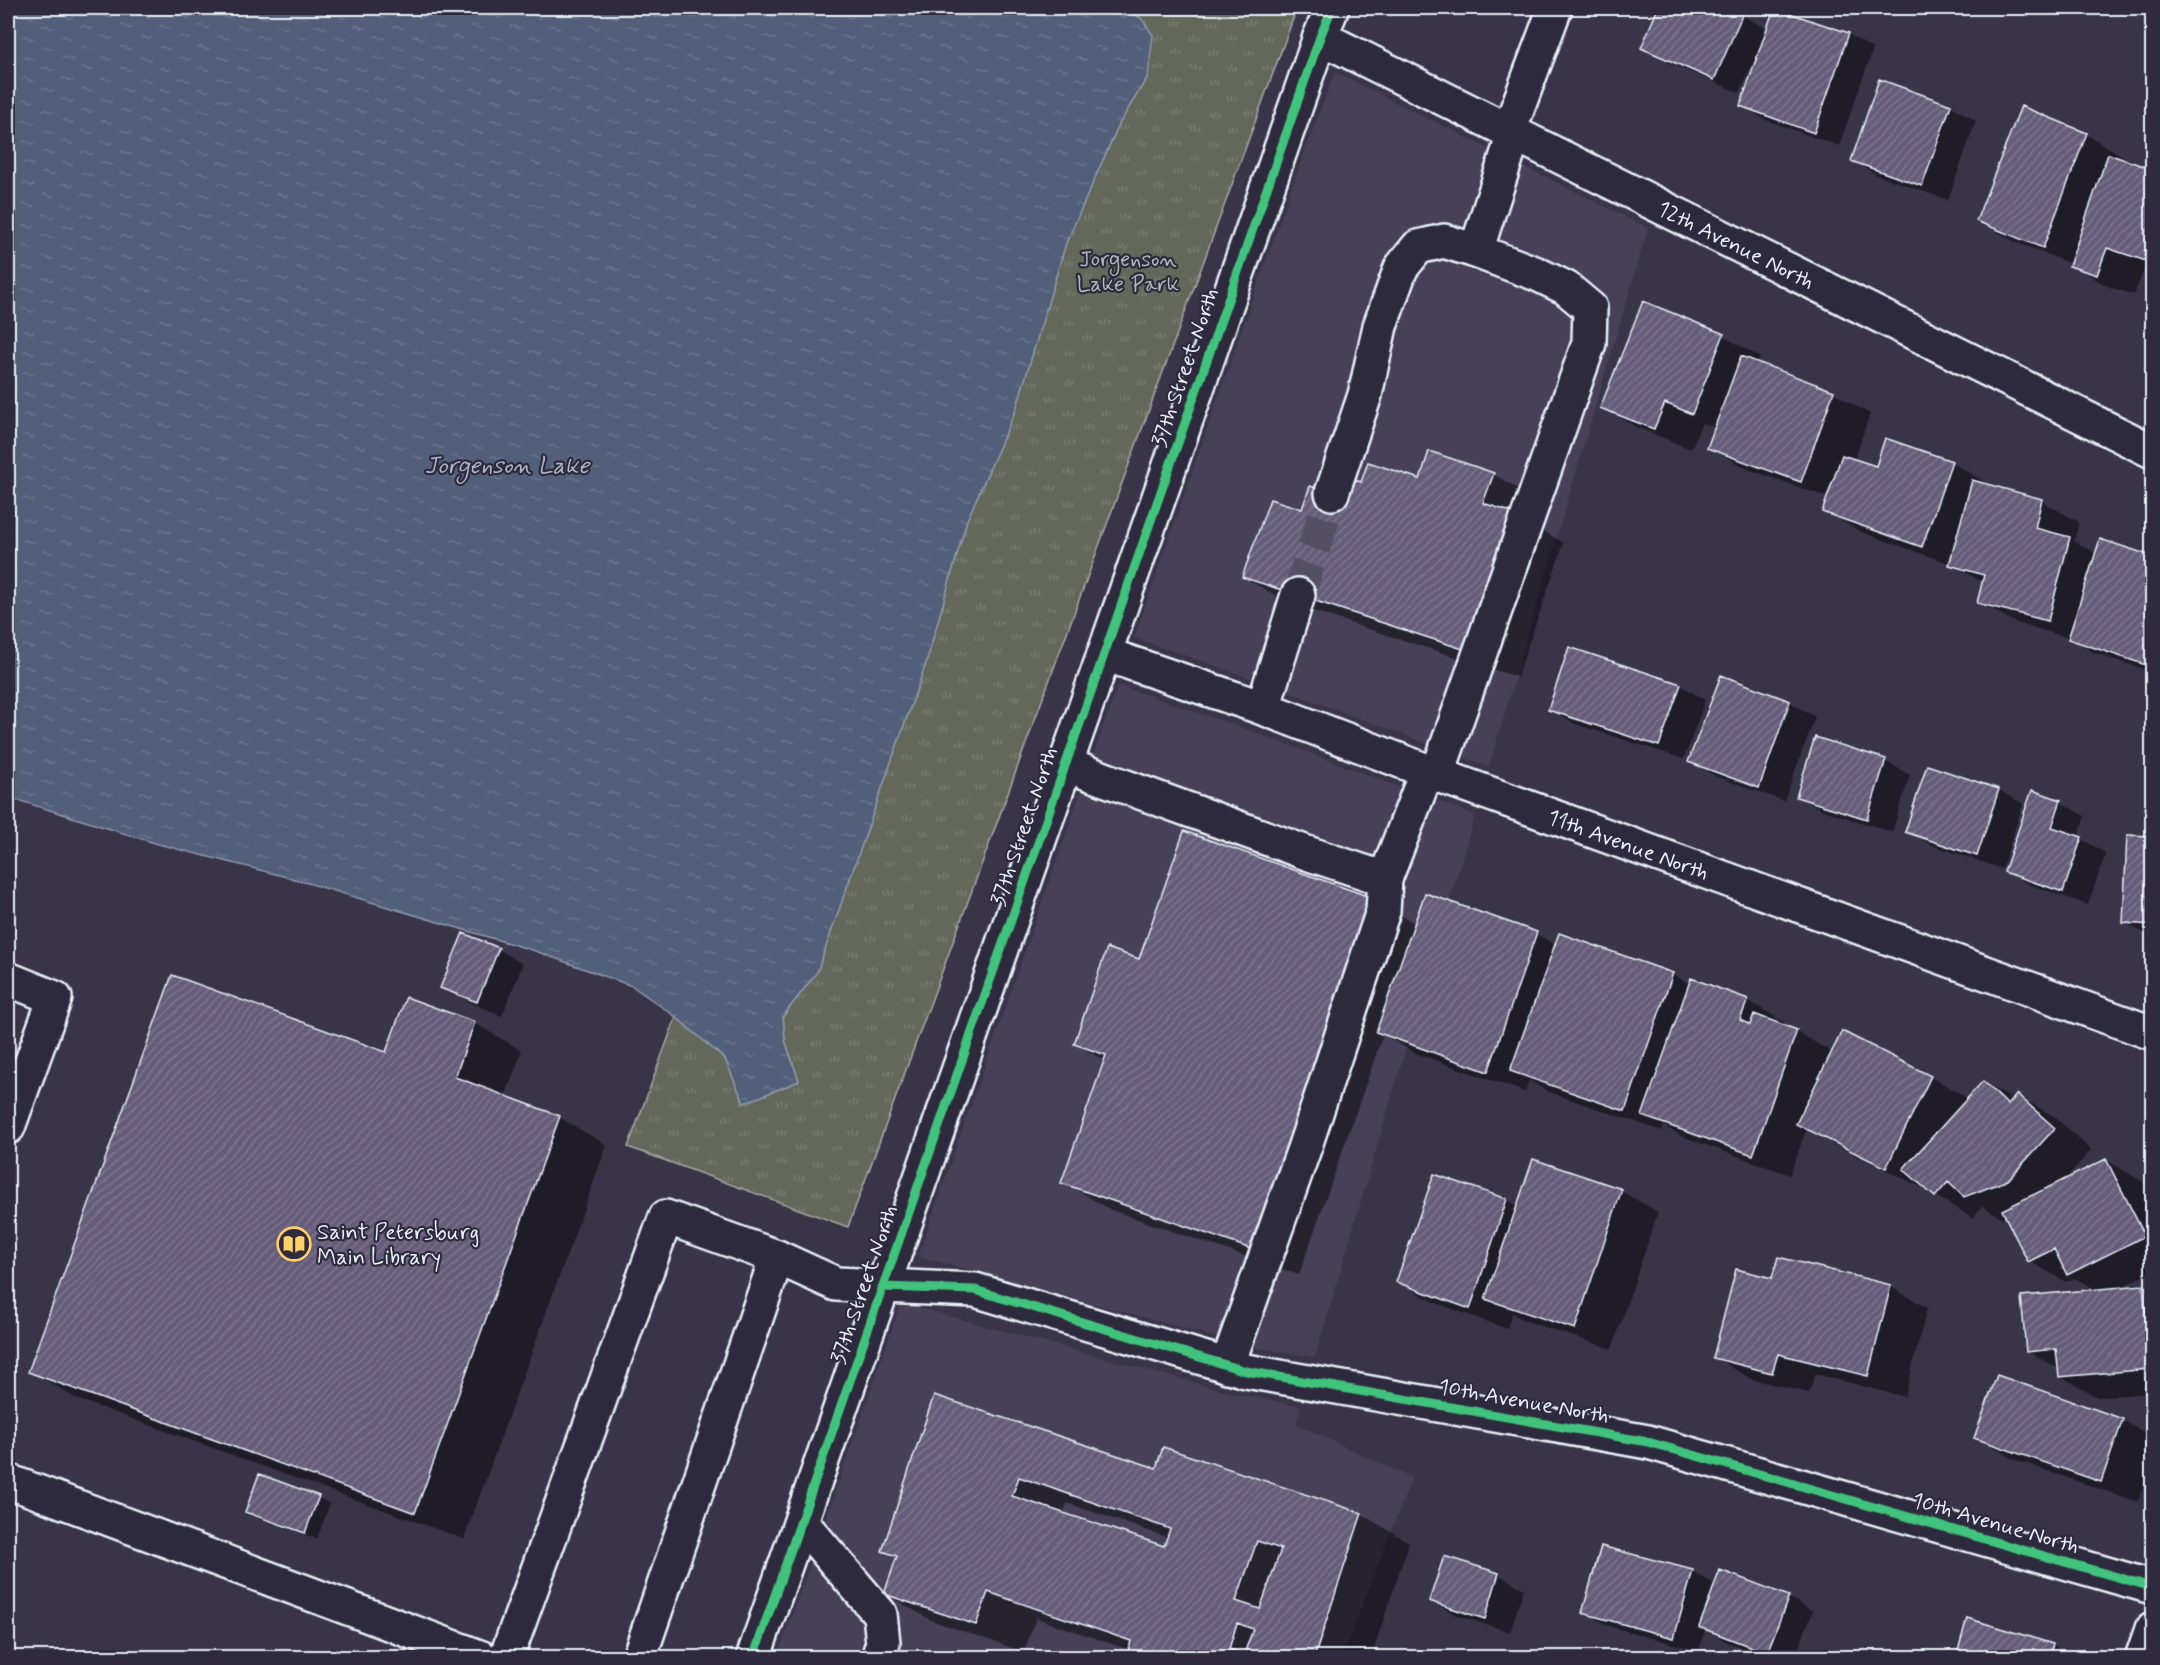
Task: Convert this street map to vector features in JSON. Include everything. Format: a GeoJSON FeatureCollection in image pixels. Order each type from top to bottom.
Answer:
{"type":"FeatureCollection","features":[{"type":"Feature","properties":{"kind":"street"},"geometry":{"type":"LineString","coordinates":[[1476,251],[1512,132],[1555,8]]}},
{"type":"Feature","properties":{"kind":"street","name":"12th Avenue North"},"geometry":{"type":"LineString","coordinates":[[1326,22],[1512,132],[2152,451]]}},
{"type":"Feature","properties":{"kind":"street","name":"37th Street North"},"geometry":{"type":"LineString","coordinates":[[753,1658],[1326,22]]}},
{"type":"Feature","properties":{"kind":"street"},"geometry":{"type":"LineString","coordinates":[[1227,1366],[1305,1146],[1383,911],[1385,879],[1432,773],[1588,343],[1590,308],[1566,288],[1537,274],[1476,251],[1444,241],[1418,247],[1401,268],[1380,326],[1365,394],[1332,493]]}},
{"type":"Feature","properties":{"kind":"street"},"geometry":{"type":"LineString","coordinates":[[1263,708],[1298,595]]}},
{"type":"Feature","properties":{"kind":"street","name":"11th Avenue North"},"geometry":{"type":"LineString","coordinates":[[1104,654],[1263,708],[1432,773],[2152,1033]]}},
{"type":"Feature","properties":{"kind":"street"},"geometry":{"type":"LineString","coordinates":[[1066,765],[1385,879]]}},
{"type":"Feature","properties":{"kind":"street"},"geometry":{"type":"LineString","coordinates":[[8,979],[55,998],[8,1127]]}},
{"type":"Feature","properties":{"kind":"street","name":"10th Avenue North"},"geometry":{"type":"LineString","coordinates":[[506,1658],[666,1217],[777,1257],[836,1284],[975,1290],[1227,1366],[1648,1442],[2152,1587]]}},
{"type":"Feature","properties":{"kind":"street"},"geometry":{"type":"LineString","coordinates":[[639,1658],[777,1257]]}},
{"type":"Feature","properties":{"kind":"street"},"geometry":{"type":"LineString","coordinates":[[8,1481],[482,1658]]}},
{"type":"Feature","properties":{"kind":"street"},"geometry":{"type":"LineString","coordinates":[[801,1522],[880,1614],[883,1643],[878,1658]]}},
{"type":"Feature","properties":{"kind":"street"},"geometry":{"type":"LineString","coordinates":[[2142,1658],[2152,1629]]}},
{"type":"Feature","properties":{"kind":"shaded area"},"geometry":{"type":"Polygon","coordinates":[[[1335,72],[1648,228],[1489,767],[1271,685],[1134,638],[1303,155],[1335,72]]]}},
{"type":"Feature","properties":{"kind":"shaded area"},"geometry":{"type":"Polygon","coordinates":[[[1118,685],[1254,732],[1475,815],[1315,1357],[1252,1347],[918,1256],[1118,685]]]}},
{"type":"Feature","properties":{"kind":"shaded area"},"geometry":{"type":"Polygon","coordinates":[[[901,1303],[1239,1395],[1301,1406],[1296,1424],[1412,1478],[1342,1657],[777,1658],[901,1303]]]}},
{"type":"Feature","properties":{"kind":"green space","name":"Jorgenson Lake Park"},"geometry":{"type":"Polygon","coordinates":[[[1123,8],[1297,8],[848,1227],[628,1147],[676,1017],[725,1059],[744,1103],[799,1081],[785,1040],[783,1016],[817,972],[926,663],[967,520],[1016,409],[1066,243],[1119,124],[1148,76],[1141,18],[1123,8]]]}},
{"type":"Feature","properties":{"kind":"water","name":"Jorgenson Lake"},"geometry":{"type":"Polygon","coordinates":[[[8,8],[1123,8],[1141,18],[1153,35],[1148,76],[1119,124],[1066,243],[1016,409],[967,520],[926,663],[817,972],[783,1016],[785,1040],[799,1081],[744,1103],[725,1059],[676,1017],[632,986],[535,951],[291,878],[158,844],[8,797],[8,8]]]}},
{"type":"Feature","properties":{"kind":"building"},"geometry":{"type":"Polygon","coordinates":[[[1658,8],[1730,8],[1743,13],[1714,80],[1641,48],[1658,8]]]}},
{"type":"Feature","properties":{"kind":"building"},"geometry":{"type":"Polygon","coordinates":[[[1774,8],[1849,33],[1814,133],[1740,106],[1774,8]]]}},
{"type":"Feature","properties":{"kind":"building"},"geometry":{"type":"Polygon","coordinates":[[[1879,79],[1951,105],[1922,186],[1851,161],[1879,79]]]}},
{"type":"Feature","properties":{"kind":"building"},"geometry":{"type":"Polygon","coordinates":[[[2021,106],[2087,133],[2043,248],[1976,221],[2021,106]]]}},
{"type":"Feature","properties":{"kind":"building"},"geometry":{"type":"Polygon","coordinates":[[[2108,154],[2152,169],[2152,263],[2107,248],[2097,275],[2069,266],[2108,154]]]}},
{"type":"Feature","properties":{"kind":"building"},"geometry":{"type":"Polygon","coordinates":[[[1643,301],[1724,334],[1692,414],[1665,403],[1654,429],[1600,408],[1643,301]]]}},
{"type":"Feature","properties":{"kind":"building"},"geometry":{"type":"Polygon","coordinates":[[[1741,356],[1834,391],[1801,482],[1707,448],[1741,356]]]}},
{"type":"Feature","properties":{"kind":"building"},"geometry":{"type":"Polygon","coordinates":[[[1885,438],[1952,461],[1922,547],[1822,512],[1842,455],[1876,466],[1885,438]]]}},
{"type":"Feature","properties":{"kind":"building"},"geometry":{"type":"Polygon","coordinates":[[[1429,451],[1494,473],[1483,503],[1517,514],[1469,651],[1242,577],[1270,499],[1302,509],[1310,486],[1333,493],[1339,475],[1361,482],[1368,462],[1420,479],[1429,451]]]}},
{"type":"Feature","properties":{"kind":"building"},"geometry":{"type":"Polygon","coordinates":[[[1972,480],[2042,499],[2035,528],[2070,537],[2048,621],[1977,603],[1984,575],[1949,565],[1972,480]]]}},
{"type":"Feature","properties":{"kind":"building"},"geometry":{"type":"Polygon","coordinates":[[[2100,539],[2152,556],[2152,573],[2147,591],[2152,593],[2152,667],[2068,639],[2100,539]]]}},
{"type":"Feature","properties":{"kind":"building"},"geometry":{"type":"Polygon","coordinates":[[[1569,647],[1681,684],[1659,746],[1548,710],[1569,647]]]}},
{"type":"Feature","properties":{"kind":"building"},"geometry":{"type":"Polygon","coordinates":[[[1721,675],[1790,701],[1759,788],[1688,762],[1721,675]]]}},
{"type":"Feature","properties":{"kind":"building"},"geometry":{"type":"Polygon","coordinates":[[[1815,737],[1886,759],[1867,819],[1796,797],[1815,737]]]}},
{"type":"Feature","properties":{"kind":"building"},"geometry":{"type":"Polygon","coordinates":[[[1927,765],[1999,789],[1977,856],[1905,832],[1927,765]]]}},
{"type":"Feature","properties":{"kind":"building"},"geometry":{"type":"Polygon","coordinates":[[[2032,790],[2061,800],[2052,827],[2082,837],[2063,892],[2004,872],[2032,790]]]}},
{"type":"Feature","properties":{"kind":"building"},"geometry":{"type":"Polygon","coordinates":[[[1184,831],[1373,898],[1251,1249],[1061,1183],[1106,1055],[1074,1044],[1107,948],[1139,959],[1184,831]]]}},
{"type":"Feature","properties":{"kind":"building"},"geometry":{"type":"Polygon","coordinates":[[[2127,835],[2152,836],[2152,925],[2123,923],[2127,835]]]}},
{"type":"Feature","properties":{"kind":"building"},"geometry":{"type":"Polygon","coordinates":[[[1425,893],[1537,932],[1488,1072],[1376,1032],[1425,893]]]}},
{"type":"Feature","properties":{"kind":"building"},"geometry":{"type":"Polygon","coordinates":[[[463,933],[499,948],[477,1002],[440,988],[463,933]]]}},
{"type":"Feature","properties":{"kind":"building"},"geometry":{"type":"Polygon","coordinates":[[[1559,933],[1673,973],[1625,1111],[1510,1071],[1559,933]]]}},
{"type":"Feature","properties":{"kind":"building","name":"Saint Petersburg Main Library"},"geometry":{"type":"Polygon","coordinates":[[[172,975],[386,1052],[406,997],[475,1022],[455,1077],[560,1116],[415,1513],[28,1372],[172,975]]]}},
{"type":"Feature","properties":{"kind":"building"},"geometry":{"type":"Polygon","coordinates":[[[1691,978],[1748,999],[1740,1020],[1750,1025],[1754,1014],[1797,1030],[1753,1155],[1642,1116],[1691,978]]]}},
{"type":"Feature","properties":{"kind":"building"},"geometry":{"type":"Polygon","coordinates":[[[1842,1031],[1931,1076],[1886,1168],[1796,1124],[1842,1031]]]}},
{"type":"Feature","properties":{"kind":"building"},"geometry":{"type":"Polygon","coordinates":[[[1983,1081],[2008,1105],[2017,1094],[2055,1128],[2008,1180],[1964,1197],[1948,1182],[1935,1197],[1903,1169],[1983,1081]]]}},
{"type":"Feature","properties":{"kind":"building"},"geometry":{"type":"Polygon","coordinates":[[[1533,1159],[1622,1189],[1575,1329],[1485,1299],[1533,1159]]]}},
{"type":"Feature","properties":{"kind":"building"},"geometry":{"type":"Polygon","coordinates":[[[2106,1159],[2145,1236],[2067,1275],[2054,1249],[2028,1262],[2002,1210],[2106,1159]]]}},
{"type":"Feature","properties":{"kind":"building"},"geometry":{"type":"Polygon","coordinates":[[[1434,1174],[1507,1199],[1470,1309],[1396,1282],[1434,1174]]]}},
{"type":"Feature","properties":{"kind":"building"},"geometry":{"type":"Polygon","coordinates":[[[1778,1257],[1891,1285],[1868,1376],[1778,1354],[1772,1373],[1713,1358],[1736,1269],[1772,1278],[1778,1257]]]}},
{"type":"Feature","properties":{"kind":"building"},"geometry":{"type":"Polygon","coordinates":[[[2143,1285],[2150,1369],[2059,1377],[2056,1349],[2026,1352],[2021,1296],[2143,1285]]]}},
{"type":"Feature","properties":{"kind":"building"},"geometry":{"type":"Polygon","coordinates":[[[1997,1375],[2123,1419],[2101,1482],[1974,1438],[1997,1375]]]}},
{"type":"Feature","properties":{"kind":"building"},"geometry":{"type":"Polygon","coordinates":[[[934,1395],[1156,1468],[1163,1447],[1362,1513],[1314,1658],[1126,1658],[1131,1641],[988,1592],[976,1625],[884,1594],[897,1556],[882,1551],[934,1395]],[[1019,1477],[1012,1496],[1164,1546],[1170,1529],[1019,1477]],[[1257,1541],[1236,1601],[1260,1609],[1281,1549],[1257,1541]],[[1237,1623],[1229,1649],[1244,1654],[1253,1629],[1237,1623]]]}},
{"type":"Feature","properties":{"kind":"building"},"geometry":{"type":"Polygon","coordinates":[[[259,1474],[319,1496],[305,1533],[245,1512],[259,1474]]]}},
{"type":"Feature","properties":{"kind":"building"},"geometry":{"type":"Polygon","coordinates":[[[1601,1546],[1693,1570],[1674,1638],[1582,1613],[1601,1546]]]}},
{"type":"Feature","properties":{"kind":"building"},"geometry":{"type":"Polygon","coordinates":[[[1444,1556],[1499,1573],[1485,1619],[1429,1601],[1444,1556]]]}},
{"type":"Feature","properties":{"kind":"building"},"geometry":{"type":"Polygon","coordinates":[[[1720,1570],[1789,1596],[1767,1653],[1699,1627],[1720,1570]]]}},
{"type":"Feature","properties":{"kind":"building"},"geometry":{"type":"Polygon","coordinates":[[[1967,1618],[2053,1644],[2049,1658],[1956,1658],[1967,1618]]]}},
{"type":"Feature","properties":{"kind":"tunnel"},"geometry":{"type":"LineString","coordinates":[[1298,595],[1332,493]]}},
{"type":"Feature","properties":{"kind":"cycle path"},"geometry":{"type":"LineString","coordinates":[[753,1658],[1332,8]]}},
{"type":"Feature","properties":{"kind":"cycle path"},"geometry":{"type":"LineString","coordinates":[[882,1287],[975,1290],[1246,1371],[1648,1442],[2152,1587]]}},
{"type":"Feature","properties":{"kind":"place","name":"Saint Petersburg Main Library"},"geometry":{"type":"Point","coordinates":[294,1244]}}]}
